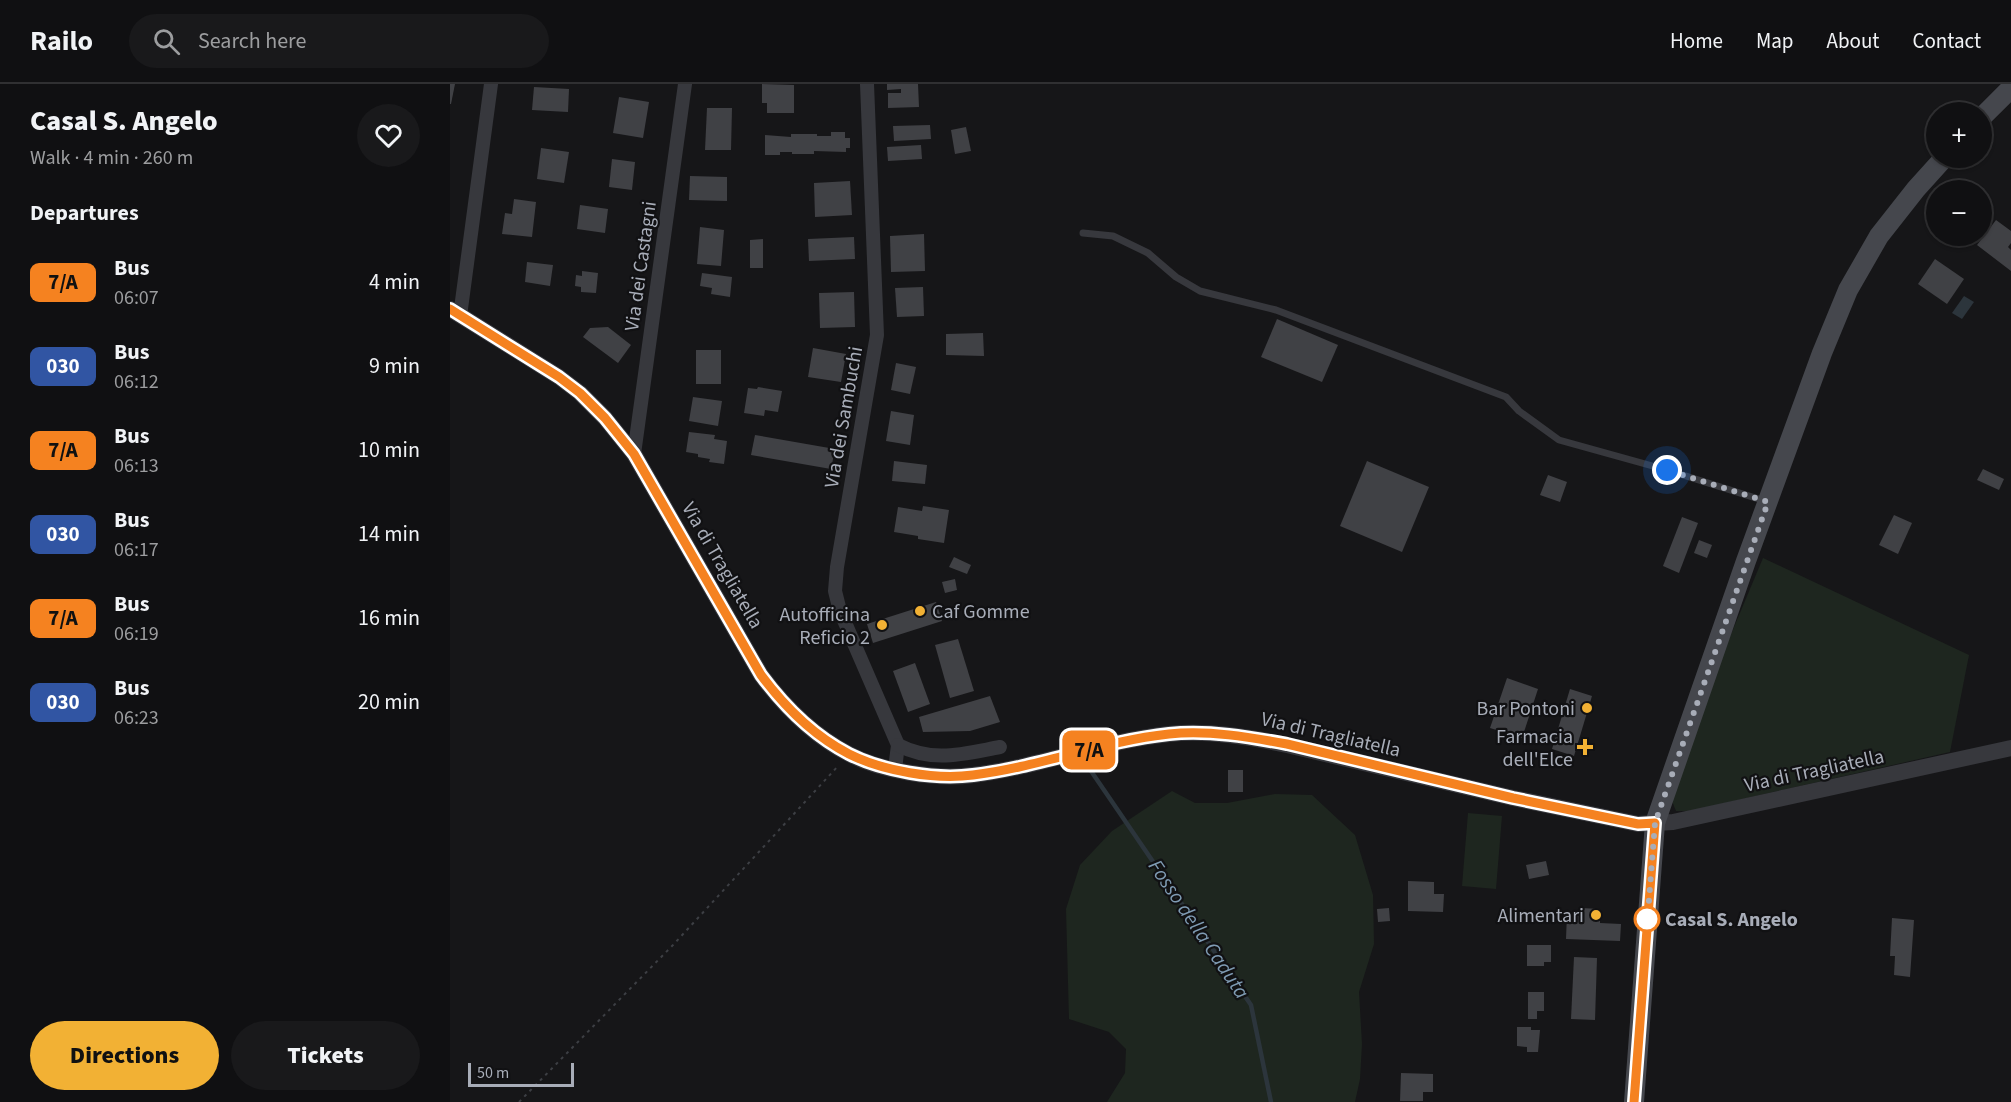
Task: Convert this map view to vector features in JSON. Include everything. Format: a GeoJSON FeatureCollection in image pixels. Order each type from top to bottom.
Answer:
{"type":"FeatureCollection","features":[{"type":"Feature","properties":{"kind":"main road"},"geometry":{"type":"LineString","coordinates":[[1992,107],[2011,88]]}},
{"type":"Feature","properties":{"kind":"main road"},"geometry":{"type":"LineString","coordinates":[[1634,1102],[1655,823],[1768,502],[1822,353],[1848,290],[1862,263],[1885,229],[1936,168]]}},
{"type":"Feature","properties":{"kind":"street"},"geometry":{"type":"LineString","coordinates":[[455,313],[491,84]]}},
{"type":"Feature","properties":{"kind":"street","name":"Via dei Castagni"},"geometry":{"type":"LineString","coordinates":[[634,454],[685,84]]}},
{"type":"Feature","properties":{"kind":"street","name":"Via dei Sambuchi"},"geometry":{"type":"LineString","coordinates":[[867,84],[877,335],[837,567],[835,591],[840,611],[897,744],[895,769]]}},
{"type":"Feature","properties":{"kind":"street","name":"Via di Tragliatella"},"geometry":{"type":"LineString","coordinates":[[455,313],[530,358],[580,393],[605,418],[634,454],[761,675],[778,697],[796,715],[849,754],[895,769],[930,776],[972,775],[1170,734],[1212,734],[1250,737],[1513,798],[1638,824],[1673,822],[2011,748]]}},
{"type":"Feature","properties":{"kind":"street"},"geometry":{"type":"LineString","coordinates":[[897,744],[918,754],[934,756],[956,755],[999,747]]}},
{"type":"Feature","properties":{"kind":"lane"},"geometry":{"type":"LineString","coordinates":[[1083,233],[1113,237],[1148,253],[1176,277],[1200,291],[1276,310],[1506,397],[1518,411],[1559,440],[1667,470],[1768,502]]}},
{"type":"Feature","properties":{"kind":"path"},"geometry":{"type":"LineString","coordinates":[[519,1102],[673,945],[849,754]]}},
{"type":"Feature","properties":{"kind":"shaded area"},"geometry":{"type":"Polygon","coordinates":[[[1964,296],[1974,302],[1962,319],[1952,313],[1964,296]]]}},
{"type":"Feature","properties":{"kind":"shaded area"},"geometry":{"type":"Polygon","coordinates":[[[1763,558],[1969,655],[1950,752],[1690,811],[1676,811],[1672,801],[1708,689],[1763,558]]]}},
{"type":"Feature","properties":{"kind":"shaded area"},"geometry":{"type":"Polygon","coordinates":[[[1172,791],[1195,803],[1227,803],[1275,794],[1312,795],[1355,835],[1373,895],[1374,944],[1359,992],[1362,1044],[1360,1079],[1355,1102],[1107,1102],[1125,1073],[1126,1049],[1109,1032],[1069,1019],[1066,909],[1080,865],[1112,831],[1172,791]]]}},
{"type":"Feature","properties":{"kind":"shaded area"},"geometry":{"type":"Polygon","coordinates":[[[1468,813],[1502,816],[1496,889],[1462,886],[1468,813]]]}},
{"type":"Feature","properties":{"kind":"building"},"geometry":{"type":"Polygon","coordinates":[[[450,84],[455,84],[451,104],[450,104],[450,84]]]}},
{"type":"Feature","properties":{"kind":"building"},"geometry":{"type":"Polygon","coordinates":[[[762,84],[794,85],[794,113],[767,113],[767,103],[762,103],[762,84]]]}},
{"type":"Feature","properties":{"kind":"building"},"geometry":{"type":"Polygon","coordinates":[[[887,84],[918,84],[919,107],[888,108],[888,93],[901,93],[901,89],[887,90],[887,84]]]}},
{"type":"Feature","properties":{"kind":"building"},"geometry":{"type":"Polygon","coordinates":[[[534,87],[569,89],[568,112],[532,110],[534,87]]]}},
{"type":"Feature","properties":{"kind":"building"},"geometry":{"type":"Polygon","coordinates":[[[619,97],[649,102],[643,138],[613,133],[619,97]]]}},
{"type":"Feature","properties":{"kind":"building"},"geometry":{"type":"Polygon","coordinates":[[[707,108],[732,108],[731,150],[705,150],[707,108]]]}},
{"type":"Feature","properties":{"kind":"building"},"geometry":{"type":"Polygon","coordinates":[[[930,125],[931,139],[894,141],[893,126],[930,125]]]}},
{"type":"Feature","properties":{"kind":"building"},"geometry":{"type":"Polygon","coordinates":[[[966,127],[971,151],[955,154],[951,130],[966,127]]]}},
{"type":"Feature","properties":{"kind":"building"},"geometry":{"type":"Polygon","coordinates":[[[831,132],[845,132],[845,138],[850,138],[850,148],[846,148],[846,152],[814,151],[814,154],[792,154],[792,152],[780,152],[780,155],[765,155],[765,135],[831,136],[831,132]]]}},
{"type":"Feature","properties":{"kind":"building"},"geometry":{"type":"Polygon","coordinates":[[[921,145],[922,159],[888,161],[887,147],[921,145]]]}},
{"type":"Feature","properties":{"kind":"building"},"geometry":{"type":"Polygon","coordinates":[[[541,148],[569,152],[564,183],[537,179],[541,148]]]}},
{"type":"Feature","properties":{"kind":"building"},"geometry":{"type":"Polygon","coordinates":[[[612,159],[635,162],[632,190],[609,187],[612,159]]]}},
{"type":"Feature","properties":{"kind":"building"},"geometry":{"type":"Polygon","coordinates":[[[690,176],[727,177],[727,201],[689,200],[690,176]]]}},
{"type":"Feature","properties":{"kind":"building"},"geometry":{"type":"Polygon","coordinates":[[[850,181],[852,215],[815,217],[814,183],[850,181]]]}},
{"type":"Feature","properties":{"kind":"building"},"geometry":{"type":"Polygon","coordinates":[[[514,199],[536,202],[532,237],[502,234],[505,213],[512,214],[514,199]]]}},
{"type":"Feature","properties":{"kind":"building"},"geometry":{"type":"Polygon","coordinates":[[[580,205],[608,209],[605,233],[577,229],[580,205]]]}},
{"type":"Feature","properties":{"kind":"building"},"geometry":{"type":"Polygon","coordinates":[[[1996,220],[2011,231],[2011,243],[2008,247],[2011,250],[2011,271],[1978,246],[1992,246],[1992,225],[1996,220]]]}},
{"type":"Feature","properties":{"kind":"building"},"geometry":{"type":"Polygon","coordinates":[[[700,227],[724,230],[721,266],[697,264],[700,227]]]}},
{"type":"Feature","properties":{"kind":"building"},"geometry":{"type":"Polygon","coordinates":[[[924,234],[925,271],[891,272],[890,236],[924,234]]]}},
{"type":"Feature","properties":{"kind":"building"},"geometry":{"type":"Polygon","coordinates":[[[854,237],[855,259],[809,261],[808,239],[854,237]]]}},
{"type":"Feature","properties":{"kind":"building"},"geometry":{"type":"Polygon","coordinates":[[[763,239],[763,268],[750,268],[750,240],[763,239]]]}},
{"type":"Feature","properties":{"kind":"building"},"geometry":{"type":"Polygon","coordinates":[[[1935,259],[1964,279],[1947,304],[1918,284],[1935,259]]]}},
{"type":"Feature","properties":{"kind":"building"},"geometry":{"type":"Polygon","coordinates":[[[527,262],[553,265],[550,286],[525,282],[527,262]]]}},
{"type":"Feature","properties":{"kind":"building"},"geometry":{"type":"Polygon","coordinates":[[[582,271],[598,273],[596,293],[581,292],[581,287],[575,286],[576,275],[582,276],[582,271]]]}},
{"type":"Feature","properties":{"kind":"building"},"geometry":{"type":"Polygon","coordinates":[[[702,273],[732,277],[730,297],[711,294],[712,288],[700,286],[702,273]]]}},
{"type":"Feature","properties":{"kind":"building"},"geometry":{"type":"Polygon","coordinates":[[[923,287],[924,316],[897,317],[895,288],[923,287]]]}},
{"type":"Feature","properties":{"kind":"building"},"geometry":{"type":"Polygon","coordinates":[[[854,292],[855,327],[820,328],[819,293],[854,292]]]}},
{"type":"Feature","properties":{"kind":"building"},"geometry":{"type":"Polygon","coordinates":[[[1277,319],[1338,345],[1322,382],[1261,357],[1277,319]]]}},
{"type":"Feature","properties":{"kind":"building"},"geometry":{"type":"Polygon","coordinates":[[[608,327],[631,345],[618,363],[583,337],[590,328],[608,327]]]}},
{"type":"Feature","properties":{"kind":"building"},"geometry":{"type":"Polygon","coordinates":[[[983,333],[984,356],[946,355],[946,334],[983,333]]]}},
{"type":"Feature","properties":{"kind":"building"},"geometry":{"type":"Polygon","coordinates":[[[813,348],[846,354],[841,382],[808,377],[813,348]]]}},
{"type":"Feature","properties":{"kind":"building"},"geometry":{"type":"Polygon","coordinates":[[[696,350],[721,350],[721,384],[696,384],[696,350]]]}},
{"type":"Feature","properties":{"kind":"building"},"geometry":{"type":"Polygon","coordinates":[[[896,363],[916,367],[910,394],[891,390],[896,363]]]}},
{"type":"Feature","properties":{"kind":"building"},"geometry":{"type":"Polygon","coordinates":[[[758,387],[782,391],[778,412],[765,410],[764,416],[744,413],[748,388],[757,389],[758,387]]]}},
{"type":"Feature","properties":{"kind":"building"},"geometry":{"type":"Polygon","coordinates":[[[693,397],[722,401],[718,426],[689,421],[693,397]]]}},
{"type":"Feature","properties":{"kind":"building"},"geometry":{"type":"Polygon","coordinates":[[[891,411],[914,415],[910,445],[886,441],[891,411]]]}},
{"type":"Feature","properties":{"kind":"building"},"geometry":{"type":"Polygon","coordinates":[[[689,432],[715,435],[714,439],[727,441],[724,464],[709,462],[710,459],[686,452],[689,432]]]}},
{"type":"Feature","properties":{"kind":"building"},"geometry":{"type":"Polygon","coordinates":[[[755,435],[835,449],[831,469],[751,455],[755,435]]]}},
{"type":"Feature","properties":{"kind":"building"},"geometry":{"type":"Polygon","coordinates":[[[894,461],[927,465],[925,484],[892,481],[894,461]]]}},
{"type":"Feature","properties":{"kind":"building"},"geometry":{"type":"Polygon","coordinates":[[[1367,461],[1429,487],[1402,552],[1340,526],[1367,461]]]}},
{"type":"Feature","properties":{"kind":"building"},"geometry":{"type":"Polygon","coordinates":[[[1983,469],[2004,479],[1999,490],[1977,480],[1983,469]]]}},
{"type":"Feature","properties":{"kind":"building"},"geometry":{"type":"Polygon","coordinates":[[[1548,475],[1567,482],[1560,502],[1540,495],[1548,475]]]}},
{"type":"Feature","properties":{"kind":"building"},"geometry":{"type":"Polygon","coordinates":[[[923,506],[949,510],[944,543],[894,532],[898,507],[922,511],[923,506]]]}},
{"type":"Feature","properties":{"kind":"building"},"geometry":{"type":"Polygon","coordinates":[[[1894,515],[1912,523],[1898,554],[1879,545],[1894,515]]]}},
{"type":"Feature","properties":{"kind":"building"},"geometry":{"type":"Polygon","coordinates":[[[1682,517],[1698,523],[1679,573],[1663,566],[1682,517]]]}},
{"type":"Feature","properties":{"kind":"building"},"geometry":{"type":"Polygon","coordinates":[[[1699,540],[1712,545],[1707,558],[1694,553],[1699,540]]]}},
{"type":"Feature","properties":{"kind":"building"},"geometry":{"type":"Polygon","coordinates":[[[954,557],[971,565],[967,574],[949,567],[954,557]]]}},
{"type":"Feature","properties":{"kind":"building"},"geometry":{"type":"Polygon","coordinates":[[[955,579],[957,590],[945,593],[942,582],[955,579]]]}},
{"type":"Feature","properties":{"kind":"building"},"geometry":{"type":"Polygon","coordinates":[[[936,602],[942,621],[873,643],[867,624],[936,602]]]}},
{"type":"Feature","properties":{"kind":"building"},"geometry":{"type":"Polygon","coordinates":[[[958,639],[974,691],[950,698],[935,645],[958,639]]]}},
{"type":"Feature","properties":{"kind":"building"},"geometry":{"type":"Polygon","coordinates":[[[915,663],[930,704],[908,712],[893,671],[915,663]]]}},
{"type":"Feature","properties":{"kind":"building"},"geometry":{"type":"Polygon","coordinates":[[[1507,678],[1538,689],[1522,738],[1490,728],[1507,678]]]}},
{"type":"Feature","properties":{"kind":"building"},"geometry":{"type":"Polygon","coordinates":[[[1570,689],[1592,696],[1574,756],[1552,749],[1570,689]]]}},
{"type":"Feature","properties":{"kind":"building"},"geometry":{"type":"Polygon","coordinates":[[[990,696],[1000,722],[970,731],[923,732],[919,717],[990,696]]]}},
{"type":"Feature","properties":{"kind":"building"},"geometry":{"type":"Polygon","coordinates":[[[1228,770],[1243,770],[1243,792],[1228,792],[1228,770]]]}},
{"type":"Feature","properties":{"kind":"building"},"geometry":{"type":"Polygon","coordinates":[[[1546,861],[1549,875],[1529,879],[1526,865],[1546,861]]]}},
{"type":"Feature","properties":{"kind":"building"},"geometry":{"type":"Polygon","coordinates":[[[1408,881],[1434,882],[1434,894],[1444,894],[1443,912],[1408,911],[1408,881]]]}},
{"type":"Feature","properties":{"kind":"building"},"geometry":{"type":"Polygon","coordinates":[[[1389,908],[1390,921],[1378,922],[1377,909],[1389,908]]]}},
{"type":"Feature","properties":{"kind":"building"},"geometry":{"type":"Polygon","coordinates":[[[1581,908],[1600,909],[1600,923],[1621,924],[1620,941],[1566,939],[1567,913],[1581,913],[1581,908]]]}},
{"type":"Feature","properties":{"kind":"building"},"geometry":{"type":"Polygon","coordinates":[[[1892,918],[1914,920],[1910,977],[1894,975],[1895,956],[1890,956],[1892,918]]]}},
{"type":"Feature","properties":{"kind":"building"},"geometry":{"type":"Polygon","coordinates":[[[1527,945],[1551,945],[1551,962],[1544,962],[1544,966],[1527,966],[1527,945]]]}},
{"type":"Feature","properties":{"kind":"building"},"geometry":{"type":"Polygon","coordinates":[[[1574,957],[1597,958],[1595,1020],[1571,1019],[1574,957]]]}},
{"type":"Feature","properties":{"kind":"building"},"geometry":{"type":"Polygon","coordinates":[[[1528,992],[1544,992],[1544,1011],[1537,1011],[1537,1019],[1528,1019],[1528,992]]]}},
{"type":"Feature","properties":{"kind":"building"},"geometry":{"type":"Polygon","coordinates":[[[1517,1027],[1531,1027],[1531,1030],[1540,1030],[1538,1052],[1527,1052],[1527,1047],[1517,1046],[1517,1027]]]}},
{"type":"Feature","properties":{"kind":"building"},"geometry":{"type":"Polygon","coordinates":[[[1401,1073],[1433,1074],[1433,1092],[1423,1092],[1423,1101],[1400,1101],[1401,1073]]]}},
{"type":"Feature","properties":{"kind":"waterway","name":"Fosso della Caduta"},"geometry":{"type":"LineString","coordinates":[[1091,771],[1251,1005],[1271,1102]]}},
{"type":"Feature","properties":{"kind":"bus line","name":"7/A"},"geometry":{"type":"LineString","coordinates":[[450,309],[559,377],[580,393],[605,418],[634,454],[761,675],[796,715],[849,754],[895,769],[930,776],[972,775],[1170,734],[1250,737],[1513,798],[1638,824],[1655,823],[1634,1102]]}},
{"type":"Feature","properties":{"kind":"place","name":"Caf Gomme"},"geometry":{"type":"Point","coordinates":[920,611]}},
{"type":"Feature","properties":{"kind":"place","name":"Autofficina Reficio 2"},"geometry":{"type":"Point","coordinates":[882,625]}},
{"type":"Feature","properties":{"kind":"place","name":"Bar Pontoni"},"geometry":{"type":"Point","coordinates":[1587,708]}},
{"type":"Feature","properties":{"kind":"place","name":"Farmacia dell'Elce"},"geometry":{"type":"Point","coordinates":[1585,747]}},
{"type":"Feature","properties":{"kind":"place","name":"Alimentari"},"geometry":{"type":"Point","coordinates":[1596,915]}},
{"type":"Feature","properties":{"kind":"place","name":"Casal S. Angelo"},"geometry":{"type":"Point","coordinates":[1647,919]}},
{"type":"Feature","properties":{"kind":"route"},"geometry":{"type":"LineString","coordinates":[[1647,919],[1647,926],[1655,823],[1768,502],[1667,470]]}}]}
